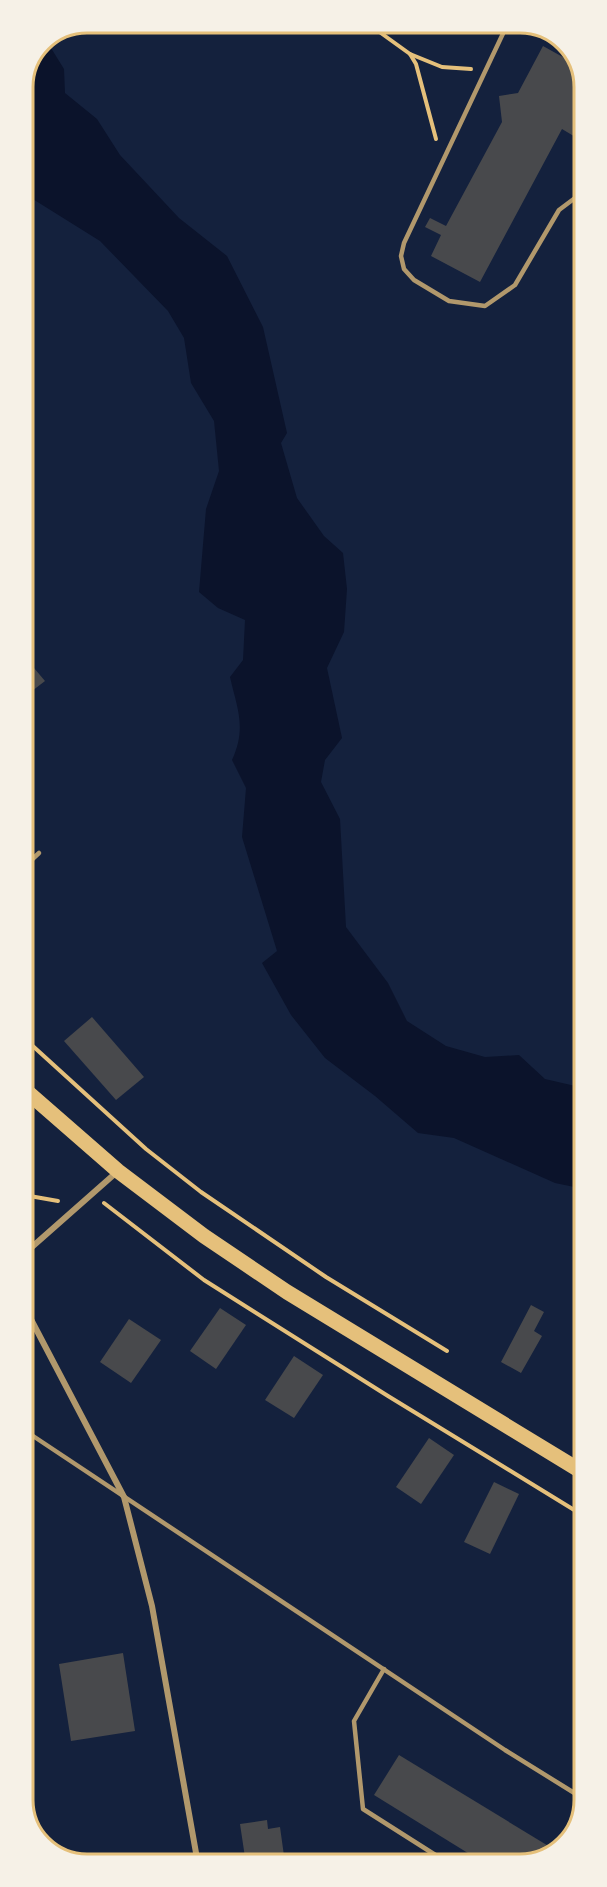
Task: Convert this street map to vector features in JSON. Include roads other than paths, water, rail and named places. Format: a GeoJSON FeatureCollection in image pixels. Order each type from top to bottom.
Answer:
{"type":"FeatureCollection","features":[{"type":"Feature","properties":{"kind":"main road"},"geometry":{"type":"LineString","coordinates":[[33,1097],[118,1171],[204,1236],[287,1292],[574,1467]]}},
{"type":"Feature","properties":{"kind":"street"},"geometry":{"type":"LineString","coordinates":[[33,1246],[118,1171]]}},
{"type":"Feature","properties":{"kind":"street"},"geometry":{"type":"LineString","coordinates":[[33,1323],[124,1497],[152,1606],[196,1854]]}},
{"type":"Feature","properties":{"kind":"lane"},"geometry":{"type":"LineString","coordinates":[[503,33],[404,243],[401,256],[404,269],[414,280],[449,301],[485,306],[515,285],[559,210],[574,199]]}},
{"type":"Feature","properties":{"kind":"lane"},"geometry":{"type":"LineString","coordinates":[[33,859],[39,853]]}},
{"type":"Feature","properties":{"kind":"lane"},"geometry":{"type":"LineString","coordinates":[[33,1436],[505,1749],[574,1792]]}},
{"type":"Feature","properties":{"kind":"lane"},"geometry":{"type":"LineString","coordinates":[[384,1669],[354,1720],[363,1809],[434,1854]]}},
{"type":"Feature","properties":{"kind":"water"},"geometry":{"type":"Polygon","coordinates":[[[51,48],[64,69],[65,93],[97,119],[120,155],[179,218],[227,256],[263,327],[287,433],[281,443],[297,498],[324,536],[343,553],[347,589],[344,632],[327,668],[342,738],[325,760],[321,782],[340,819],[346,927],[388,983],[407,1021],[446,1046],[485,1057],[519,1055],[545,1079],[574,1086],[574,1187],[555,1183],[454,1138],[418,1133],[375,1096],[325,1058],[291,1015],[262,963],[277,951],[242,837],[246,788],[232,760],[237,749],[240,728],[238,708],[230,677],[243,660],[245,620],[218,608],[199,592],[206,509],[219,471],[214,421],[191,383],[184,338],[168,311],[100,241],[33,199],[34,77],[42,57],[51,48]]]}}]}
